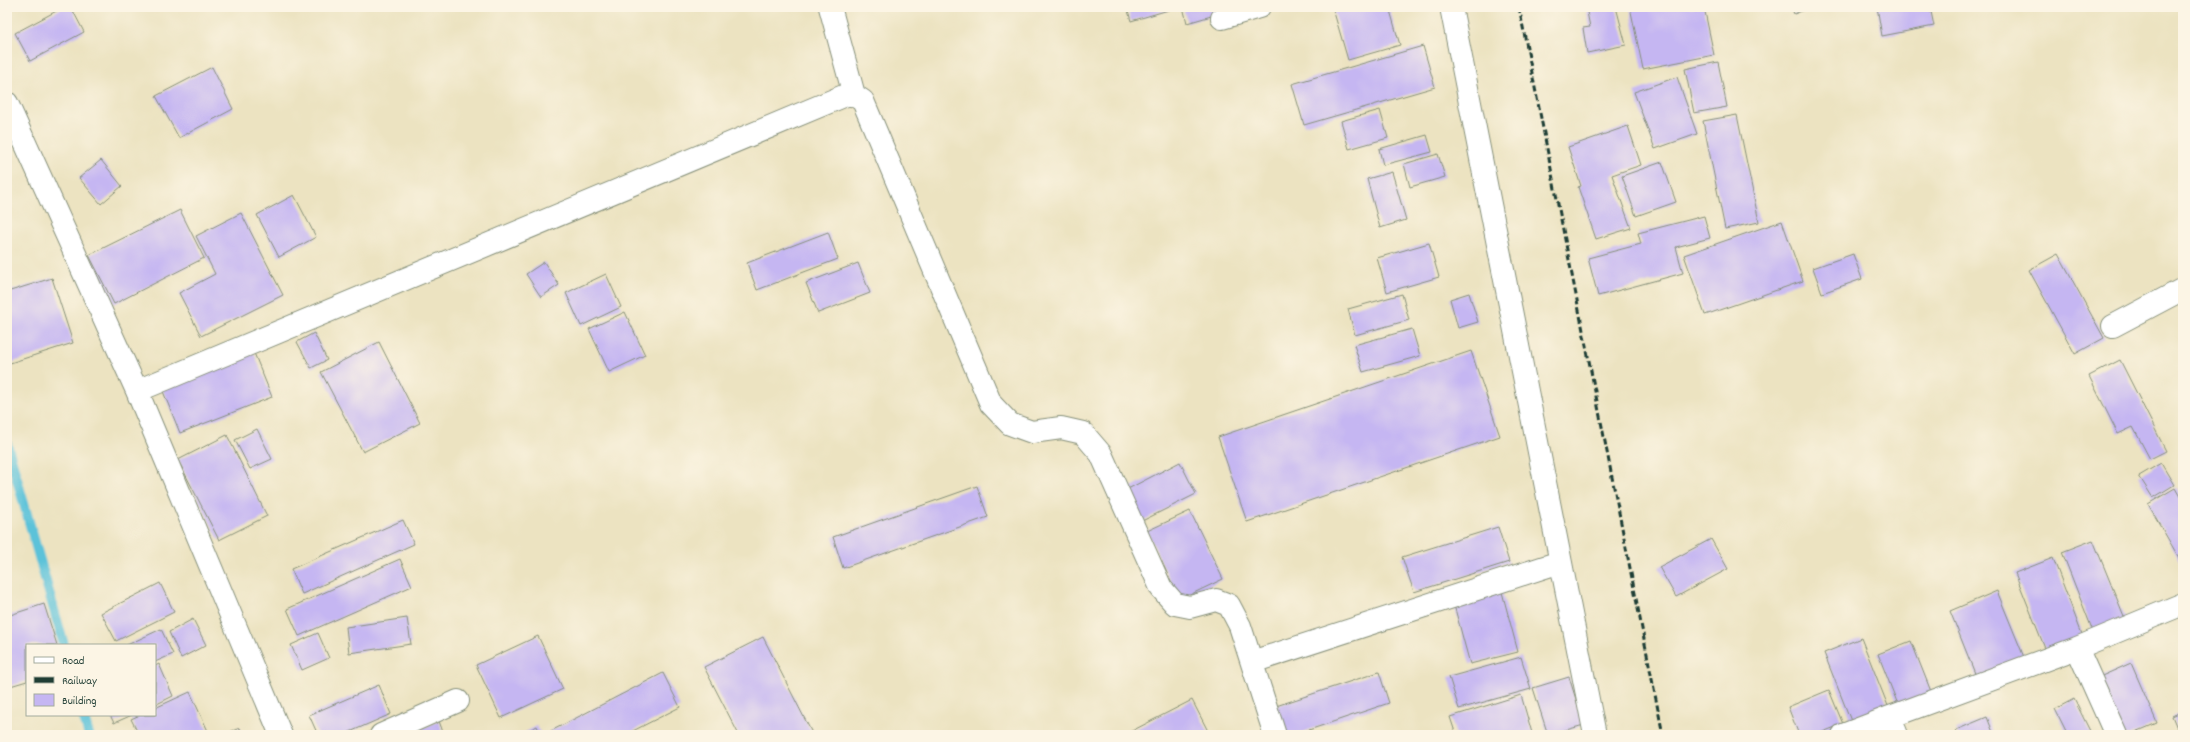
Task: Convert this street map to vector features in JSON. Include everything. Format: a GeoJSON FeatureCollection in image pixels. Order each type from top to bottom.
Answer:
{"type":"FeatureCollection","features":[{"type":"Feature","properties":{"kind":"street"},"geometry":{"type":"LineString","coordinates":[[830,7],[854,95]]}},
{"type":"Feature","properties":{"kind":"street"},"geometry":{"type":"LineString","coordinates":[[1222,18],[1259,7]]}},
{"type":"Feature","properties":{"kind":"street"},"geometry":{"type":"LineString","coordinates":[[1451,7],[1595,735]]}},
{"type":"Feature","properties":{"kind":"street"},"geometry":{"type":"LineString","coordinates":[[137,391],[846,95],[854,95],[863,101],[991,404],[1010,424],[1032,432],[1061,428],[1083,433],[1101,454],[1161,588],[1175,604],[1190,607],[1216,600],[1229,605],[1240,626],[1274,735]]}},
{"type":"Feature","properties":{"kind":"street"},"geometry":{"type":"LineString","coordinates":[[7,103],[137,391],[281,735]]}},
{"type":"Feature","properties":{"kind":"street"},"geometry":{"type":"LineString","coordinates":[[2113,326],[2183,289]]}},
{"type":"Feature","properties":{"kind":"street"},"geometry":{"type":"LineString","coordinates":[[1252,662],[1560,562]]}},
{"type":"Feature","properties":{"kind":"street"},"geometry":{"type":"LineString","coordinates":[[1843,735],[1893,726],[2183,604]]}},
{"type":"Feature","properties":{"kind":"street"},"geometry":{"type":"LineString","coordinates":[[2077,648],[2116,735]]}},
{"type":"Feature","properties":{"kind":"street"},"geometry":{"type":"LineString","coordinates":[[381,735],[458,701]]}},
{"type":"Feature","properties":{"kind":"building"},"geometry":{"type":"Polygon","coordinates":[[[64,7],[71,7],[84,32],[30,61],[15,33],[64,7]]]}},
{"type":"Feature","properties":{"kind":"building"},"geometry":{"type":"Polygon","coordinates":[[[1127,7],[1171,7],[1172,9],[1131,21],[1127,7]]]}},
{"type":"Feature","properties":{"kind":"building"},"geometry":{"type":"Polygon","coordinates":[[[1183,7],[1231,7],[1232,10],[1187,23],[1183,7]]]}},
{"type":"Feature","properties":{"kind":"building"},"geometry":{"type":"Polygon","coordinates":[[[1340,7],[1389,7],[1400,45],[1348,60],[1333,9],[1340,7]]]}},
{"type":"Feature","properties":{"kind":"building"},"geometry":{"type":"Polygon","coordinates":[[[1586,7],[1616,7],[1626,45],[1587,53],[1583,28],[1590,27],[1586,7]]]}},
{"type":"Feature","properties":{"kind":"building"},"geometry":{"type":"Polygon","coordinates":[[[1630,7],[1704,7],[1714,55],[1643,69],[1630,7]]]}},
{"type":"Feature","properties":{"kind":"building"},"geometry":{"type":"Polygon","coordinates":[[[1791,7],[1812,7],[1794,14],[1791,7]]]}},
{"type":"Feature","properties":{"kind":"building"},"geometry":{"type":"Polygon","coordinates":[[[1877,7],[1930,7],[1934,26],[1882,36],[1877,7]]]}},
{"type":"Feature","properties":{"kind":"building"},"geometry":{"type":"Polygon","coordinates":[[[1423,46],[1435,87],[1304,125],[1292,84],[1423,46]]]}},
{"type":"Feature","properties":{"kind":"building"},"geometry":{"type":"Polygon","coordinates":[[[1718,62],[1727,107],[1694,113],[1685,69],[1718,62]]]}},
{"type":"Feature","properties":{"kind":"building"},"geometry":{"type":"Polygon","coordinates":[[[212,67],[233,109],[179,138],[156,96],[212,67]]]}},
{"type":"Feature","properties":{"kind":"building"},"geometry":{"type":"Polygon","coordinates":[[[1677,77],[1697,134],[1655,149],[1634,92],[1677,77]]]}},
{"type":"Feature","properties":{"kind":"building"},"geometry":{"type":"Polygon","coordinates":[[[1380,110],[1388,138],[1349,149],[1341,121],[1380,110]]]}},
{"type":"Feature","properties":{"kind":"building"},"geometry":{"type":"Polygon","coordinates":[[[1737,115],[1759,222],[1725,229],[1703,121],[1737,115]]]}},
{"type":"Feature","properties":{"kind":"building"},"geometry":{"type":"Polygon","coordinates":[[[1628,126],[1641,165],[1612,175],[1631,228],[1596,239],[1578,187],[1581,186],[1568,147],[1628,126]]]}},
{"type":"Feature","properties":{"kind":"building"},"geometry":{"type":"Polygon","coordinates":[[[1427,135],[1432,152],[1383,165],[1379,149],[1427,135]]]}},
{"type":"Feature","properties":{"kind":"building"},"geometry":{"type":"Polygon","coordinates":[[[1438,154],[1445,177],[1410,187],[1404,164],[1438,154]]]}},
{"type":"Feature","properties":{"kind":"building"},"geometry":{"type":"Polygon","coordinates":[[[101,160],[122,186],[101,204],[79,178],[101,160]]]}},
{"type":"Feature","properties":{"kind":"building"},"geometry":{"type":"Polygon","coordinates":[[[1662,162],[1676,202],[1636,216],[1622,176],[1662,162]]]}},
{"type":"Feature","properties":{"kind":"building"},"geometry":{"type":"Polygon","coordinates":[[[1392,172],[1406,220],[1380,228],[1367,179],[1392,172]]]}},
{"type":"Feature","properties":{"kind":"building"},"geometry":{"type":"Polygon","coordinates":[[[294,195],[316,237],[279,257],[257,215],[294,195]]]}},
{"type":"Feature","properties":{"kind":"building"},"geometry":{"type":"Polygon","coordinates":[[[180,210],[204,258],[114,304],[89,255],[180,210]]]}},
{"type":"Feature","properties":{"kind":"building"},"geometry":{"type":"Polygon","coordinates":[[[241,213],[283,295],[201,336],[179,293],[215,274],[196,236],[241,213]]]}},
{"type":"Feature","properties":{"kind":"building"},"geometry":{"type":"Polygon","coordinates":[[[1704,216],[1710,238],[1676,247],[1683,273],[1598,296],[1588,258],[1641,244],[1638,233],[1704,216]]]}},
{"type":"Feature","properties":{"kind":"building"},"geometry":{"type":"Polygon","coordinates":[[[1782,221],[1803,281],[1705,315],[1684,255],[1782,221]]]}},
{"type":"Feature","properties":{"kind":"building"},"geometry":{"type":"Polygon","coordinates":[[[828,232],[838,259],[757,290],[747,263],[828,232]]]}},
{"type":"Feature","properties":{"kind":"building"},"geometry":{"type":"Polygon","coordinates":[[[1429,243],[1439,277],[1387,292],[1377,258],[1429,243]]]}},
{"type":"Feature","properties":{"kind":"building"},"geometry":{"type":"Polygon","coordinates":[[[1853,254],[1862,279],[1822,293],[1813,268],[1853,254]]]}},
{"type":"Feature","properties":{"kind":"building"},"geometry":{"type":"Polygon","coordinates":[[[2058,254],[2104,338],[2075,354],[2029,270],[2058,254]]]}},
{"type":"Feature","properties":{"kind":"building"},"geometry":{"type":"Polygon","coordinates":[[[544,262],[559,285],[541,297],[526,274],[544,262]]]}},
{"type":"Feature","properties":{"kind":"building"},"geometry":{"type":"Polygon","coordinates":[[[858,263],[870,293],[818,313],[806,283],[858,263]]]}},
{"type":"Feature","properties":{"kind":"building"},"geometry":{"type":"Polygon","coordinates":[[[606,274],[621,307],[581,326],[566,293],[606,274]]]}},
{"type":"Feature","properties":{"kind":"building"},"geometry":{"type":"Polygon","coordinates":[[[52,278],[73,343],[7,364],[7,292],[52,278]]]}},
{"type":"Feature","properties":{"kind":"building"},"geometry":{"type":"Polygon","coordinates":[[[1469,293],[1478,322],[1458,328],[1450,299],[1469,293]]]}},
{"type":"Feature","properties":{"kind":"building"},"geometry":{"type":"Polygon","coordinates":[[[1402,294],[1409,320],[1355,335],[1348,309],[1402,294]]]}},
{"type":"Feature","properties":{"kind":"building"},"geometry":{"type":"Polygon","coordinates":[[[625,312],[645,355],[609,372],[589,329],[625,312]]]}},
{"type":"Feature","properties":{"kind":"building"},"geometry":{"type":"Polygon","coordinates":[[[1412,329],[1420,356],[1363,372],[1354,345],[1412,329]]]}},
{"type":"Feature","properties":{"kind":"building"},"geometry":{"type":"Polygon","coordinates":[[[314,333],[327,360],[311,368],[297,342],[314,333]]]}},
{"type":"Feature","properties":{"kind":"building"},"geometry":{"type":"Polygon","coordinates":[[[379,342],[420,423],[363,452],[321,372],[379,342]]]}},
{"type":"Feature","properties":{"kind":"building"},"geometry":{"type":"Polygon","coordinates":[[[252,348],[272,397],[180,433],[160,384],[252,348]]]}},
{"type":"Feature","properties":{"kind":"building"},"geometry":{"type":"Polygon","coordinates":[[[1471,351],[1500,436],[1247,522],[1218,437],[1471,351]]]}},
{"type":"Feature","properties":{"kind":"building"},"geometry":{"type":"Polygon","coordinates":[[[2120,360],[2166,451],[2150,459],[2133,427],[2118,434],[2089,376],[2120,360]]]}},
{"type":"Feature","properties":{"kind":"building"},"geometry":{"type":"Polygon","coordinates":[[[257,429],[272,459],[250,469],[235,440],[257,429]]]}},
{"type":"Feature","properties":{"kind":"building"},"geometry":{"type":"Polygon","coordinates":[[[227,435],[267,516],[219,540],[178,460],[227,435]]]}},
{"type":"Feature","properties":{"kind":"building"},"geometry":{"type":"Polygon","coordinates":[[[1180,462],[1196,494],[1138,523],[1122,492],[1180,462]]]}},
{"type":"Feature","properties":{"kind":"building"},"geometry":{"type":"Polygon","coordinates":[[[2161,463],[2174,485],[2153,498],[2139,476],[2161,463]]]}},
{"type":"Feature","properties":{"kind":"building"},"geometry":{"type":"Polygon","coordinates":[[[977,486],[988,517],[843,568],[833,537],[977,486]]]}},
{"type":"Feature","properties":{"kind":"building"},"geometry":{"type":"Polygon","coordinates":[[[2175,488],[2183,502],[2183,565],[2148,504],[2175,488]]]}},
{"type":"Feature","properties":{"kind":"building"},"geometry":{"type":"Polygon","coordinates":[[[1190,511],[1223,579],[1179,600],[1147,531],[1190,511]]]}},
{"type":"Feature","properties":{"kind":"building"},"geometry":{"type":"Polygon","coordinates":[[[403,520],[414,544],[302,594],[291,569],[403,520]]]}},
{"type":"Feature","properties":{"kind":"building"},"geometry":{"type":"Polygon","coordinates":[[[1498,527],[1509,562],[1414,592],[1402,557],[1498,527]]]}},
{"type":"Feature","properties":{"kind":"building"},"geometry":{"type":"Polygon","coordinates":[[[1711,539],[1728,569],[1676,597],[1659,567],[1711,539]]]}},
{"type":"Feature","properties":{"kind":"building"},"geometry":{"type":"Polygon","coordinates":[[[2093,540],[2126,621],[2094,634],[2062,552],[2093,540]]]}},
{"type":"Feature","properties":{"kind":"building"},"geometry":{"type":"Polygon","coordinates":[[[2053,558],[2083,637],[2046,651],[2015,573],[2053,558]]]}},
{"type":"Feature","properties":{"kind":"building"},"geometry":{"type":"Polygon","coordinates":[[[400,559],[412,586],[299,636],[287,609],[400,559]]]}},
{"type":"Feature","properties":{"kind":"building"},"geometry":{"type":"Polygon","coordinates":[[[160,583],[174,612],[116,641],[101,613],[160,583]]]}},
{"type":"Feature","properties":{"kind":"building"},"geometry":{"type":"Polygon","coordinates":[[[1997,591],[2026,662],[1978,681],[1950,611],[1997,591]]]}},
{"type":"Feature","properties":{"kind":"building"},"geometry":{"type":"Polygon","coordinates":[[[1502,592],[1518,652],[1470,664],[1454,605],[1502,592]]]}},
{"type":"Feature","properties":{"kind":"building"},"geometry":{"type":"Polygon","coordinates":[[[44,604],[57,644],[26,644],[26,681],[7,687],[7,616],[44,604]]]}},
{"type":"Feature","properties":{"kind":"building"},"geometry":{"type":"Polygon","coordinates":[[[407,618],[411,644],[349,653],[346,627],[407,618]]]}},
{"type":"Feature","properties":{"kind":"building"},"geometry":{"type":"Polygon","coordinates":[[[193,619],[206,645],[181,658],[169,632],[193,619]]]}},
{"type":"Feature","properties":{"kind":"building"},"geometry":{"type":"Polygon","coordinates":[[[161,629],[173,654],[156,662],[156,644],[129,644],[161,629]]]}},
{"type":"Feature","properties":{"kind":"building"},"geometry":{"type":"Polygon","coordinates":[[[318,633],[329,658],[302,670],[291,645],[318,633]]]}},
{"type":"Feature","properties":{"kind":"building"},"geometry":{"type":"Polygon","coordinates":[[[538,636],[563,689],[501,718],[476,665],[538,636]]]}},
{"type":"Feature","properties":{"kind":"building"},"geometry":{"type":"Polygon","coordinates":[[[763,637],[813,735],[739,735],[704,667],[763,637]]]}},
{"type":"Feature","properties":{"kind":"building"},"geometry":{"type":"Polygon","coordinates":[[[1861,638],[1888,706],[1851,721],[1824,653],[1861,638]]]}},
{"type":"Feature","properties":{"kind":"building"},"geometry":{"type":"Polygon","coordinates":[[[1911,641],[1932,694],[1899,707],[1878,654],[1911,641]]]}},
{"type":"Feature","properties":{"kind":"building"},"geometry":{"type":"Polygon","coordinates":[[[1521,657],[1531,689],[1459,709],[1449,677],[1521,657]]]}},
{"type":"Feature","properties":{"kind":"building"},"geometry":{"type":"Polygon","coordinates":[[[2131,663],[2157,723],[2129,735],[2119,735],[2095,679],[2131,663]]]}},
{"type":"Feature","properties":{"kind":"building"},"geometry":{"type":"Polygon","coordinates":[[[159,664],[173,696],[156,704],[156,666],[159,664]]]}},
{"type":"Feature","properties":{"kind":"building"},"geometry":{"type":"Polygon","coordinates":[[[1379,672],[1389,703],[1294,735],[1279,735],[1270,708],[1379,672]]]}},
{"type":"Feature","properties":{"kind":"building"},"geometry":{"type":"Polygon","coordinates":[[[663,673],[680,707],[625,735],[550,735],[549,732],[663,673]]]}},
{"type":"Feature","properties":{"kind":"building"},"geometry":{"type":"Polygon","coordinates":[[[1569,677],[1584,725],[1548,735],[1533,688],[1569,677]]]}},
{"type":"Feature","properties":{"kind":"building"},"geometry":{"type":"Polygon","coordinates":[[[379,685],[391,714],[343,735],[318,735],[309,715],[379,685]]]}},
{"type":"Feature","properties":{"kind":"building"},"geometry":{"type":"Polygon","coordinates":[[[1829,690],[1843,724],[1815,735],[1799,735],[1788,707],[1829,690]]]}},
{"type":"Feature","properties":{"kind":"building"},"geometry":{"type":"Polygon","coordinates":[[[190,692],[208,731],[199,735],[139,735],[131,719],[138,716],[156,716],[156,708],[190,692]]]}},
{"type":"Feature","properties":{"kind":"building"},"geometry":{"type":"Polygon","coordinates":[[[1521,695],[1532,733],[1525,735],[1456,735],[1450,717],[1521,695]]]}},
{"type":"Feature","properties":{"kind":"building"},"geometry":{"type":"Polygon","coordinates":[[[2074,699],[2092,735],[2068,735],[2055,709],[2074,699]]]}},
{"type":"Feature","properties":{"kind":"building"},"geometry":{"type":"Polygon","coordinates":[[[1192,700],[1209,733],[1205,735],[1124,735],[1192,700]]]}},
{"type":"Feature","properties":{"kind":"building"},"geometry":{"type":"Polygon","coordinates":[[[2183,711],[2183,735],[2180,735],[2172,716],[2183,711]]]}},
{"type":"Feature","properties":{"kind":"building"},"geometry":{"type":"Polygon","coordinates":[[[110,716],[130,716],[114,723],[110,716]]]}},
{"type":"Feature","properties":{"kind":"building"},"geometry":{"type":"Polygon","coordinates":[[[1987,717],[1994,735],[1958,735],[1956,730],[1987,717]]]}},
{"type":"Feature","properties":{"kind":"building"},"geometry":{"type":"Polygon","coordinates":[[[439,721],[444,735],[406,735],[439,721]]]}},
{"type":"Feature","properties":{"kind":"building"},"geometry":{"type":"Polygon","coordinates":[[[537,726],[541,735],[520,735],[537,726]]]}},
{"type":"Feature","properties":{"kind":"building"},"geometry":{"type":"Polygon","coordinates":[[[240,728],[243,735],[221,735],[240,728]]]}},
{"type":"Feature","properties":{"kind":"waterway"},"geometry":{"type":"LineString","coordinates":[[7,444],[64,644]]}},
{"type":"Feature","properties":{"kind":"waterway"},"geometry":{"type":"LineString","coordinates":[[83,716],[89,735]]}},
{"type":"Feature","properties":{"kind":"railway"},"geometry":{"type":"LineString","coordinates":[[1519,7],[1663,735]]}}]}
